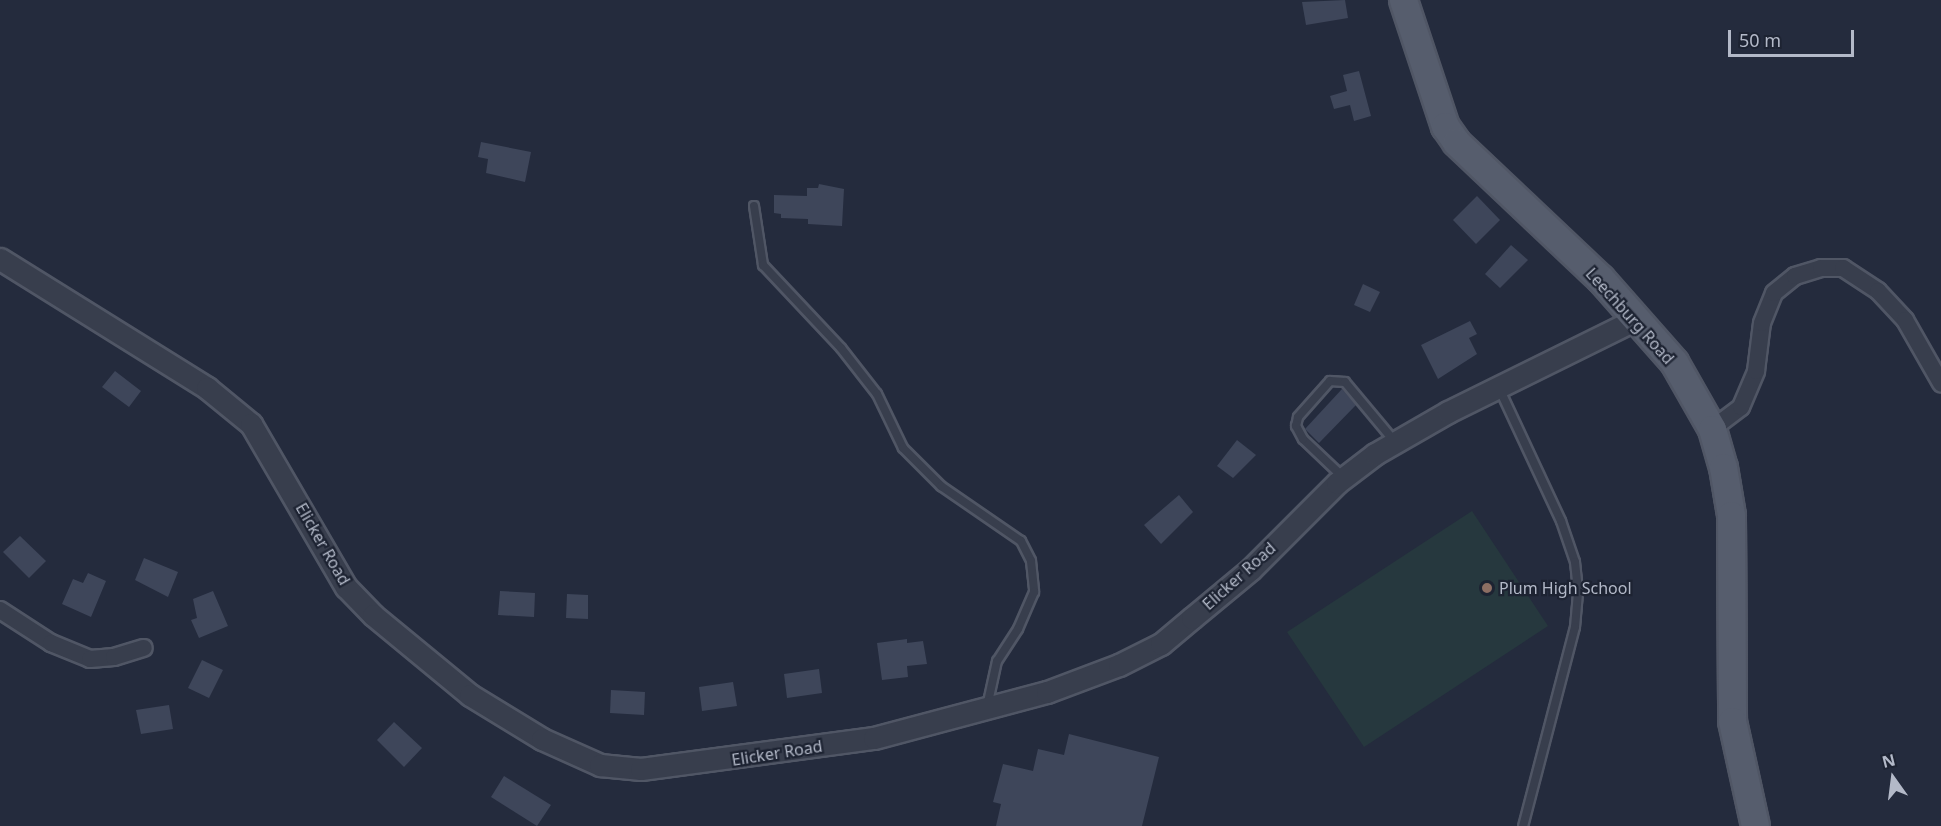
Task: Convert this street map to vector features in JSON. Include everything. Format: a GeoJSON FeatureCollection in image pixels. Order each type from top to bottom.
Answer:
{"type":"FeatureCollection","features":[{"type":"Feature","properties":{"kind":"main road","name":"Leechburg Road"},"geometry":{"type":"LineString","coordinates":[[1403,0],[1445,126],[1456,142],[1600,278],[1674,362],[1712,429],[1724,467],[1731,515],[1732,721],[1755,826]]}},
{"type":"Feature","properties":{"kind":"street","name":"Elicker Road"},"geometry":{"type":"LineString","coordinates":[[0,259],[207,388],[236,410],[251,424],[278,467],[346,587],[373,615],[470,695],[542,740],[600,765],[641,769],[874,738],[1047,692],[1119,664],[1161,644],[1251,569],[1343,478],[1395,442],[1499,387],[1636,320]]}},
{"type":"Feature","properties":{"kind":"street"},"geometry":{"type":"LineString","coordinates":[[1712,429],[1741,407],[1756,371],[1762,323],[1774,293],[1795,276],[1821,268],[1843,268],[1878,291],[1905,320],[1941,383]]}},
{"type":"Feature","properties":{"kind":"street"},"geometry":{"type":"LineString","coordinates":[[0,610],[51,644],[90,659],[114,657],[144,648]]}},
{"type":"Feature","properties":{"kind":"lane"},"geometry":{"type":"LineString","coordinates":[[754,206],[763,265],[841,348],[877,394],[903,448],[941,486],[1021,542],[1031,561],[1034,592],[1018,629],[997,661],[987,708]]}},
{"type":"Feature","properties":{"kind":"lane"},"geometry":{"type":"LineString","coordinates":[[1343,478],[1304,439],[1296,426],[1298,417],[1330,381],[1345,382],[1395,442]]}},
{"type":"Feature","properties":{"kind":"lane"},"geometry":{"type":"LineString","coordinates":[[1499,387],[1561,522],[1575,562],[1578,593],[1575,627],[1523,826]]}},
{"type":"Feature","properties":{"kind":"shaded area"},"geometry":{"type":"Polygon","coordinates":[[[1472,511],[1548,626],[1364,747],[1287,632],[1472,511]]]}},
{"type":"Feature","properties":{"kind":"building"},"geometry":{"type":"Polygon","coordinates":[[[1345,0],[1348,18],[1306,25],[1302,2],[1345,0]]]}},
{"type":"Feature","properties":{"kind":"building"},"geometry":{"type":"Polygon","coordinates":[[[1359,71],[1371,116],[1354,121],[1350,105],[1334,109],[1330,96],[1347,91],[1343,75],[1359,71]]]}},
{"type":"Feature","properties":{"kind":"building"},"geometry":{"type":"Polygon","coordinates":[[[481,142],[531,152],[525,182],[486,173],[488,159],[478,157],[481,142]]]}},
{"type":"Feature","properties":{"kind":"building"},"geometry":{"type":"Polygon","coordinates":[[[819,184],[844,189],[842,226],[808,224],[808,219],[781,218],[781,214],[774,213],[774,195],[807,196],[807,188],[818,188],[819,184]]]}},
{"type":"Feature","properties":{"kind":"building"},"geometry":{"type":"Polygon","coordinates":[[[1477,196],[1500,220],[1476,244],[1453,220],[1477,196]]]}},
{"type":"Feature","properties":{"kind":"building"},"geometry":{"type":"Polygon","coordinates":[[[1511,245],[1528,260],[1500,288],[1485,274],[1511,245]]]}},
{"type":"Feature","properties":{"kind":"building"},"geometry":{"type":"Polygon","coordinates":[[[1363,284],[1380,292],[1370,312],[1354,305],[1363,284]]]}},
{"type":"Feature","properties":{"kind":"building"},"geometry":{"type":"Polygon","coordinates":[[[1470,321],[1477,334],[1469,338],[1477,354],[1438,379],[1421,345],[1470,321]]]}},
{"type":"Feature","properties":{"kind":"building"},"geometry":{"type":"Polygon","coordinates":[[[115,371],[141,391],[129,407],[102,387],[115,371]]]}},
{"type":"Feature","properties":{"kind":"building"},"geometry":{"type":"Polygon","coordinates":[[[1342,389],[1356,405],[1319,443],[1305,429],[1342,389]]]}},
{"type":"Feature","properties":{"kind":"building"},"geometry":{"type":"Polygon","coordinates":[[[1237,440],[1256,455],[1233,478],[1217,466],[1237,440]]]}},
{"type":"Feature","properties":{"kind":"building"},"geometry":{"type":"Polygon","coordinates":[[[1179,495],[1193,512],[1161,544],[1144,525],[1179,495]]]}},
{"type":"Feature","properties":{"kind":"building"},"geometry":{"type":"Polygon","coordinates":[[[20,536],[46,561],[29,578],[3,552],[20,536]]]}},
{"type":"Feature","properties":{"kind":"building"},"geometry":{"type":"Polygon","coordinates":[[[144,558],[178,572],[168,597],[135,580],[144,558]]]}},
{"type":"Feature","properties":{"kind":"building"},"geometry":{"type":"Polygon","coordinates":[[[88,573],[106,581],[91,617],[62,604],[73,579],[83,583],[88,573]]]}},
{"type":"Feature","properties":{"kind":"building"},"geometry":{"type":"Polygon","coordinates":[[[213,591],[228,626],[199,638],[191,620],[197,618],[193,599],[213,591]]]}},
{"type":"Feature","properties":{"kind":"building"},"geometry":{"type":"Polygon","coordinates":[[[500,591],[535,593],[534,617],[498,615],[500,591]]]}},
{"type":"Feature","properties":{"kind":"building"},"geometry":{"type":"Polygon","coordinates":[[[567,594],[588,595],[588,619],[566,618],[567,594]]]}},
{"type":"Feature","properties":{"kind":"building"},"geometry":{"type":"Polygon","coordinates":[[[907,639],[907,643],[923,641],[927,664],[907,666],[908,677],[882,680],[877,643],[907,639]]]}},
{"type":"Feature","properties":{"kind":"building"},"geometry":{"type":"Polygon","coordinates":[[[202,660],[223,670],[209,698],[188,688],[202,660]]]}},
{"type":"Feature","properties":{"kind":"building"},"geometry":{"type":"Polygon","coordinates":[[[819,669],[822,693],[787,698],[784,674],[819,669]]]}},
{"type":"Feature","properties":{"kind":"building"},"geometry":{"type":"Polygon","coordinates":[[[733,682],[737,706],[702,711],[699,687],[733,682]]]}},
{"type":"Feature","properties":{"kind":"building"},"geometry":{"type":"Polygon","coordinates":[[[611,690],[645,692],[644,715],[610,713],[611,690]]]}},
{"type":"Feature","properties":{"kind":"building"},"geometry":{"type":"Polygon","coordinates":[[[169,705],[173,729],[141,734],[136,710],[169,705]]]}},
{"type":"Feature","properties":{"kind":"building"},"geometry":{"type":"Polygon","coordinates":[[[394,722],[422,748],[404,767],[377,740],[394,722]]]}},
{"type":"Feature","properties":{"kind":"building"},"geometry":{"type":"Polygon","coordinates":[[[1069,734],[1159,757],[1142,826],[996,826],[1001,804],[993,802],[1003,764],[1033,771],[1038,749],[1064,755],[1069,734]]]}},
{"type":"Feature","properties":{"kind":"building"},"geometry":{"type":"Polygon","coordinates":[[[504,776],[551,805],[537,826],[491,797],[504,776]]]}},
{"type":"Feature","properties":{"kind":"place","name":"Plum High School"},"geometry":{"type":"Point","coordinates":[1487,588]}}]}
